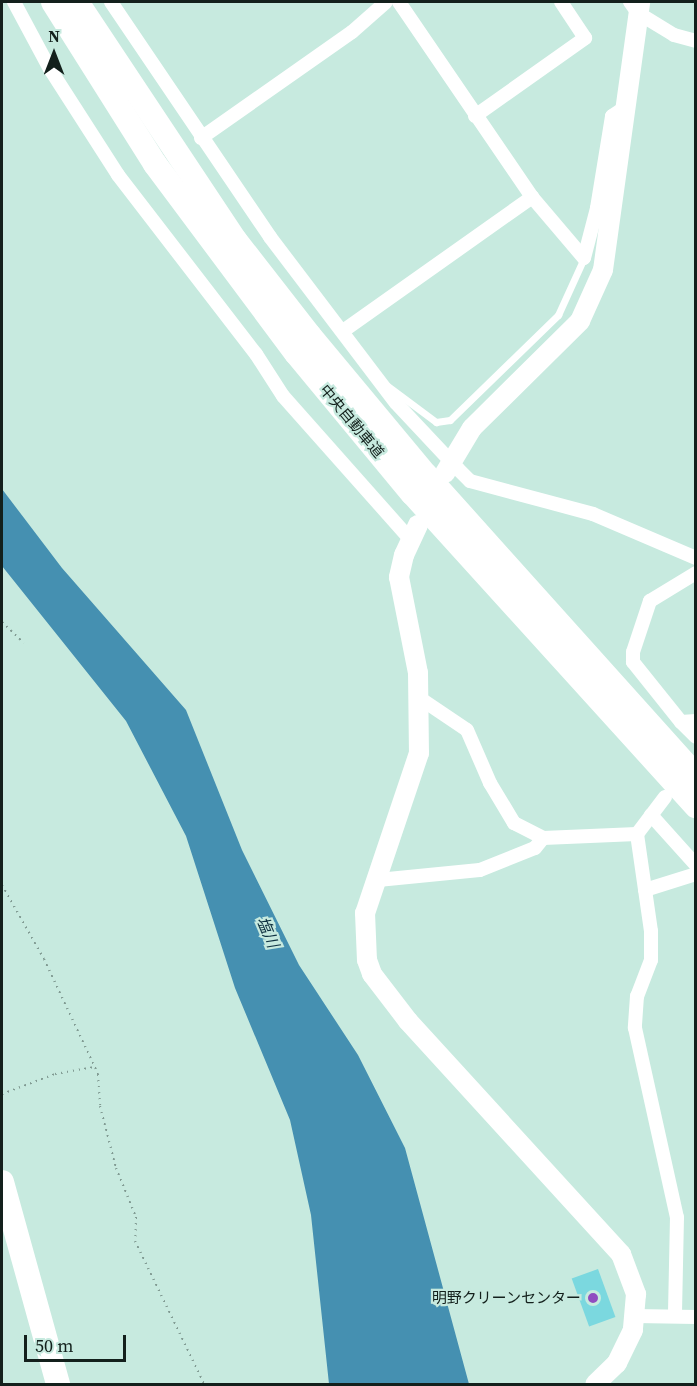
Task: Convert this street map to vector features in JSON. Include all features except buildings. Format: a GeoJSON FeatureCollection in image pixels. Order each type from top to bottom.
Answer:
{"type":"FeatureCollection","features":[{"type":"Feature","properties":{"kind":"highway","name":"中央自動車道"},"geometry":{"type":"LineString","coordinates":[[52,2],[155,164],[296,353],[412,493],[696,806]]}},
{"type":"Feature","properties":{"kind":"highway","name":"中央自動車道"},"geometry":{"type":"LineString","coordinates":[[77,2],[216,213],[310,336],[433,484],[696,776]]}},
{"type":"Feature","properties":{"kind":"highway"},"geometry":{"type":"LineString","coordinates":[[2,1182],[58,1384]]}},
{"type":"Feature","properties":{"kind":"street"},"geometry":{"type":"LineString","coordinates":[[14,2],[50,69],[118,175],[256,354],[283,396],[414,532],[399,577],[421,699],[419,753],[365,913],[364,939],[372,974],[408,1021],[621,1254],[636,1294],[635,1316],[628,1347],[595,1384]]}},
{"type":"Feature","properties":{"kind":"street"},"geometry":{"type":"LineString","coordinates":[[111,2],[201,138],[396,403],[449,466],[470,481],[593,514],[696,558]]}},
{"type":"Feature","properties":{"kind":"street"},"geometry":{"type":"LineString","coordinates":[[201,138],[352,32],[386,2]]}},
{"type":"Feature","properties":{"kind":"street"},"geometry":{"type":"LineString","coordinates":[[399,2],[532,197],[584,258]]}},
{"type":"Feature","properties":{"kind":"street"},"geometry":{"type":"LineString","coordinates":[[475,116],[585,38],[561,2]]}},
{"type":"Feature","properties":{"kind":"street"},"geometry":{"type":"LineString","coordinates":[[636,5],[674,35],[696,41]]}},
{"type":"Feature","properties":{"kind":"street"},"geometry":{"type":"LineString","coordinates":[[449,466],[472,428],[566,338],[591,300],[609,246],[636,5]]}},
{"type":"Feature","properties":{"kind":"street"},"geometry":{"type":"LineString","coordinates":[[584,258],[597,208],[612,116],[626,107]]}},
{"type":"Feature","properties":{"kind":"street"},"geometry":{"type":"LineString","coordinates":[[343,332],[532,197]]}},
{"type":"Feature","properties":{"kind":"street"},"geometry":{"type":"LineString","coordinates":[[696,573],[650,601],[633,652],[633,662],[688,721],[696,736]]}},
{"type":"Feature","properties":{"kind":"street"},"geometry":{"type":"LineString","coordinates":[[421,699],[467,730],[490,783],[514,823],[543,838],[637,834]]}},
{"type":"Feature","properties":{"kind":"street"},"geometry":{"type":"LineString","coordinates":[[665,797],[637,834],[651,960],[637,996],[635,1028],[677,1217],[675,1316]]}},
{"type":"Feature","properties":{"kind":"street"},"geometry":{"type":"LineString","coordinates":[[651,815],[696,865]]}},
{"type":"Feature","properties":{"kind":"street"},"geometry":{"type":"LineString","coordinates":[[378,880],[480,870],[535,848],[543,838]]}},
{"type":"Feature","properties":{"kind":"street"},"geometry":{"type":"LineString","coordinates":[[645,890],[696,874]]}},
{"type":"Feature","properties":{"kind":"street"},"geometry":{"type":"LineString","coordinates":[[635,1316],[696,1317]]}},
{"type":"Feature","properties":{"kind":"lane"},"geometry":{"type":"LineString","coordinates":[[382,382],[404,394],[436,422],[450,420],[558,315],[584,258]]}},
{"type":"Feature","properties":{"kind":"path"},"geometry":{"type":"LineString","coordinates":[[2,622],[24,644]]}},
{"type":"Feature","properties":{"kind":"path"},"geometry":{"type":"LineString","coordinates":[[2,885],[44,959],[94,1067],[116,1168],[136,1217],[135,1241],[204,1384]]}},
{"type":"Feature","properties":{"kind":"path"},"geometry":{"type":"LineString","coordinates":[[2,1094],[55,1074],[94,1067]]}},
{"type":"Feature","properties":{"kind":"water","name":"塩川"},"geometry":{"type":"Polygon","coordinates":[[[2,489],[62,568],[186,710],[242,850],[299,965],[358,1055],[405,1148],[469,1384],[329,1384],[311,1215],[290,1120],[235,988],[186,836],[126,721],[2,566],[2,489]]]}},
{"type":"Feature","properties":{"kind":"place","name":"明野クリーンセンター"},"geometry":{"type":"Point","coordinates":[593,1298]}}]}
